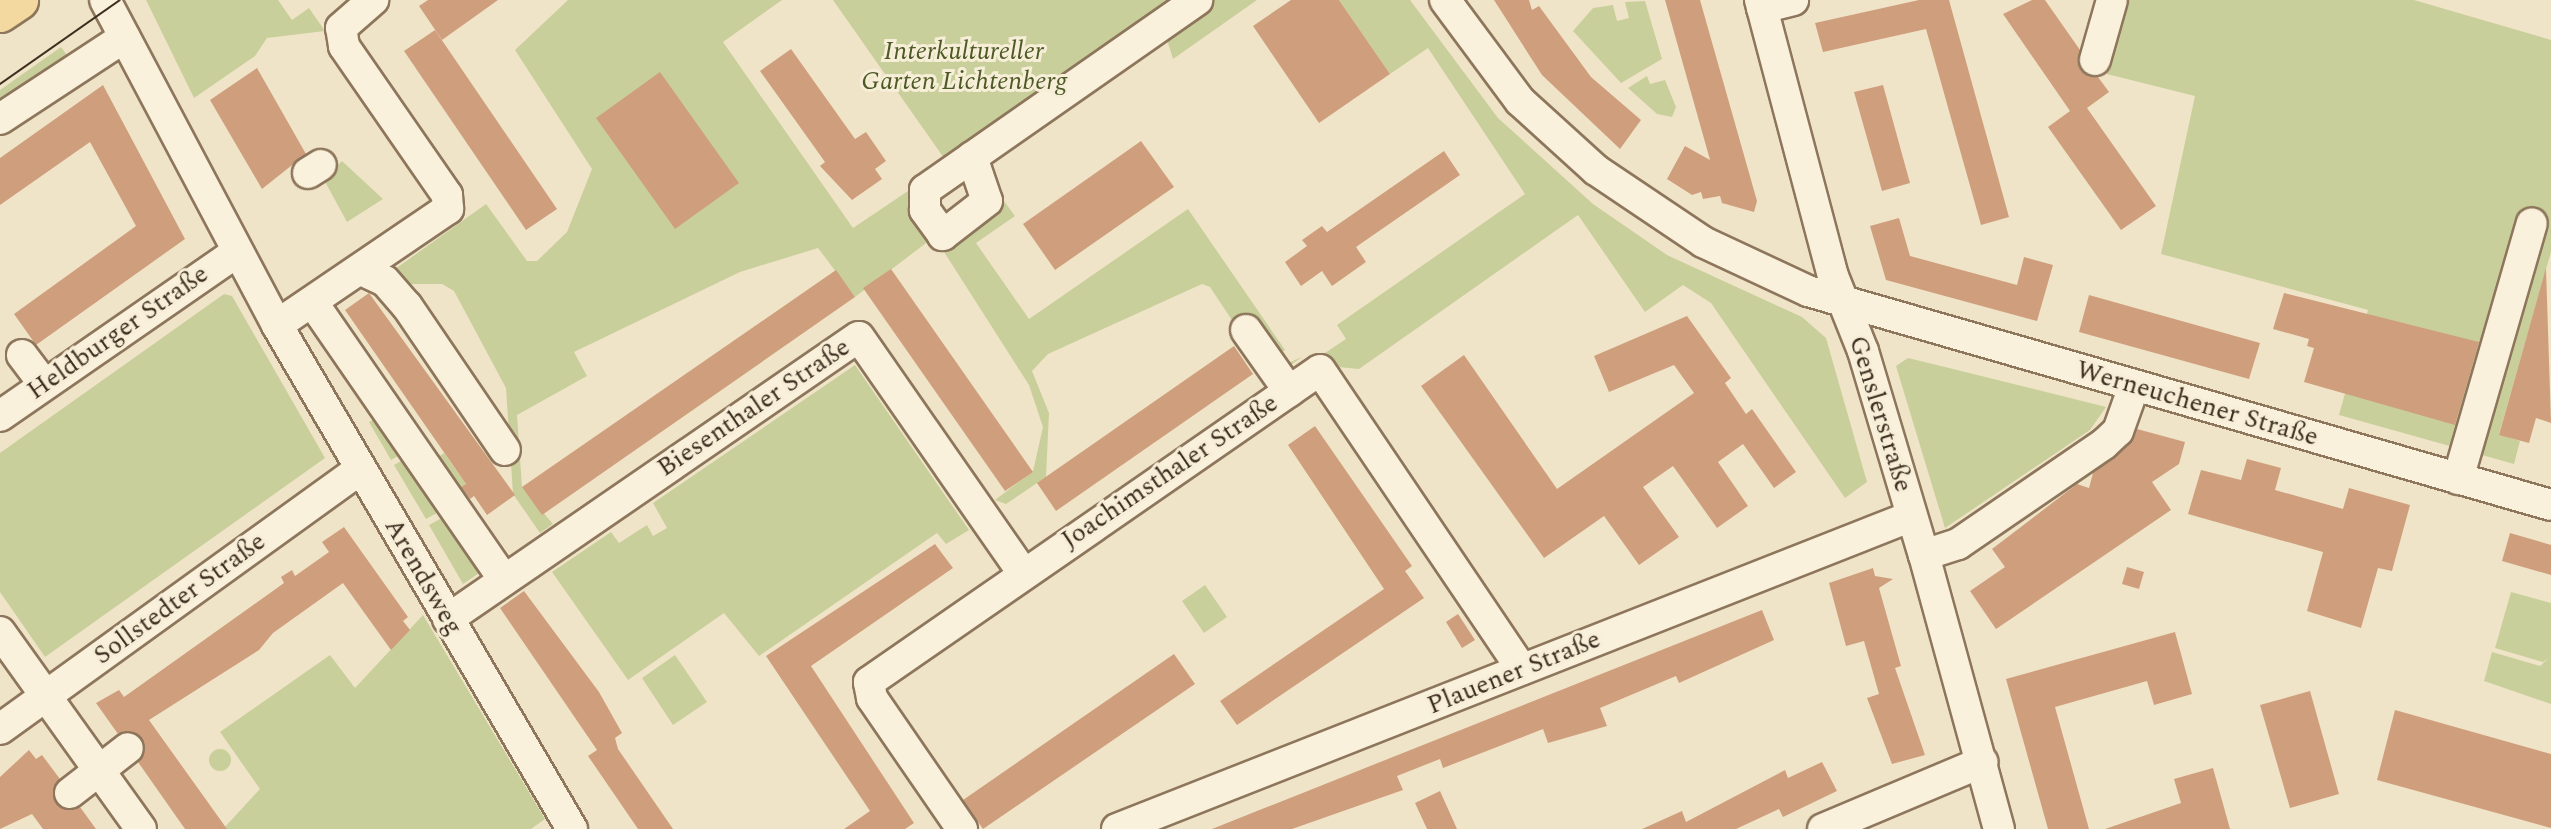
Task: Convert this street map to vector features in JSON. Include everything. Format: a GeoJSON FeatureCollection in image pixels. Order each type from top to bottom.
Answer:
{"type":"FeatureCollection","features":[{"type":"Feature","properties":{"kind":"main road"},"geometry":{"type":"LineString","coordinates":[[0,13],[19,0]]}},
{"type":"Feature","properties":{"kind":"street","name":"Arendsweg"},"geometry":{"type":"LineString","coordinates":[[105,0],[277,325],[572,829]]}},
{"type":"Feature","properties":{"kind":"street"},"geometry":{"type":"LineString","coordinates":[[277,325],[361,270],[450,202],[344,46],[341,28],[373,0]]}},
{"type":"Feature","properties":{"kind":"street"},"geometry":{"type":"LineString","coordinates":[[972,157],[1197,0]]}},
{"type":"Feature","properties":{"kind":"street","name":"Werneuchener Straße"},"geometry":{"type":"LineString","coordinates":[[1445,0],[1520,101],[1596,170],[1703,242],[1844,301],[2551,505]]}},
{"type":"Feature","properties":{"kind":"street"},"geometry":{"type":"LineString","coordinates":[[1761,4],[1793,0]]}},
{"type":"Feature","properties":{"kind":"street"},"geometry":{"type":"LineString","coordinates":[[2095,60],[2112,0]]}},
{"type":"Feature","properties":{"kind":"street","name":"Genslerstraße"},"geometry":{"type":"LineString","coordinates":[[1761,4],[1844,301],[1924,555],[1999,829]]}},
{"type":"Feature","properties":{"kind":"street"},"geometry":{"type":"LineString","coordinates":[[0,118],[125,37]]}},
{"type":"Feature","properties":{"kind":"street"},"geometry":{"type":"LineString","coordinates":[[2458,479],[2532,223]]}},
{"type":"Feature","properties":{"kind":"street","name":"Heldburger Straße"},"geometry":{"type":"LineString","coordinates":[[0,416],[237,252]]}},
{"type":"Feature","properties":{"kind":"street"},"geometry":{"type":"LineString","coordinates":[[361,270],[385,281],[407,306],[505,450]]}},
{"type":"Feature","properties":{"kind":"street"},"geometry":{"type":"LineString","coordinates":[[313,303],[504,580]]}},
{"type":"Feature","properties":{"kind":"street"},"geometry":{"type":"LineString","coordinates":[[1246,330],[1289,391]]}},
{"type":"Feature","properties":{"kind":"street","name":"Biesenthaler Straße"},"geometry":{"type":"LineString","coordinates":[[448,619],[859,337],[1023,573]]}},
{"type":"Feature","properties":{"kind":"street"},"geometry":{"type":"LineString","coordinates":[[22,355],[44,384]]}},
{"type":"Feature","properties":{"kind":"street","name":"Joachimsthaler Straße"},"geometry":{"type":"LineString","coordinates":[[962,829],[872,698],[869,682],[1320,370],[1522,669]]}},
{"type":"Feature","properties":{"kind":"street"},"geometry":{"type":"LineString","coordinates":[[1924,555],[1958,544],[2104,444],[2118,431],[2134,386]]}},
{"type":"Feature","properties":{"kind":"street","name":"Sollstedter Straße"},"geometry":{"type":"LineString","coordinates":[[0,729],[360,469]]}},
{"type":"Feature","properties":{"kind":"street","name":"Plauener Straße"},"geometry":{"type":"LineString","coordinates":[[1116,829],[1912,516]]}},
{"type":"Feature","properties":{"kind":"street"},"geometry":{"type":"LineString","coordinates":[[0,632],[141,829]]}},
{"type":"Feature","properties":{"kind":"street"},"geometry":{"type":"LineString","coordinates":[[70,793],[128,748]]}},
{"type":"Feature","properties":{"kind":"street"},"geometry":{"type":"LineString","coordinates":[[1823,829],[1982,762]]}},
{"type":"Feature","properties":{"kind":"green space"},"geometry":{"type":"Polygon","coordinates":[[[146,0],[278,0],[292,20],[309,8],[325,31],[267,38],[255,56],[194,98],[146,0]]]}},
{"type":"Feature","properties":{"kind":"green space"},"geometry":{"type":"Polygon","coordinates":[[[568,0],[782,0],[723,42],[853,228],[908,191],[934,237],[855,297],[818,248],[740,272],[574,352],[587,376],[517,415],[522,487],[553,524],[540,533],[513,494],[506,388],[454,291],[442,284],[374,284],[486,204],[527,261],[537,261],[567,232],[592,169],[515,50],[568,0]]]}},
{"type":"Feature","properties":{"kind":"green space","name":"Interkultureller Garten Lichtenberg"},"geometry":{"type":"Polygon","coordinates":[[[833,0],[1176,0],[946,161],[833,0]]]}},
{"type":"Feature","properties":{"kind":"green space"},"geometry":{"type":"Polygon","coordinates":[[[1213,0],[1257,0],[1173,59],[1165,33],[1213,0]]]}},
{"type":"Feature","properties":{"kind":"green space"},"geometry":{"type":"Polygon","coordinates":[[[1339,0],[1410,0],[1498,118],[1593,204],[1667,255],[1802,317],[1826,338],[1867,482],[1845,498],[1711,303],[1683,285],[1645,312],[1578,215],[1359,369],[1327,366],[1319,357],[1346,339],[1337,325],[1525,194],[1428,48],[1390,74],[1339,0]]]}},
{"type":"Feature","properties":{"kind":"green space"},"geometry":{"type":"Polygon","coordinates":[[[2127,0],[2414,0],[2551,40],[2551,252],[2499,434],[2520,441],[2514,464],[2339,415],[2368,310],[2161,254],[2195,96],[2107,74],[2127,0]]]}},
{"type":"Feature","properties":{"kind":"green space"},"geometry":{"type":"Polygon","coordinates":[[[1645,1],[1662,59],[1621,83],[1573,31],[1593,8],[1613,5],[1617,21],[1629,18],[1625,2],[1645,1]]]}},
{"type":"Feature","properties":{"kind":"green space"},"geometry":{"type":"Polygon","coordinates":[[[61,47],[69,58],[0,107],[0,90],[61,47]]]}},
{"type":"Feature","properties":{"kind":"green space"},"geometry":{"type":"Polygon","coordinates":[[[1647,76],[1650,84],[1665,80],[1676,107],[1672,117],[1657,114],[1628,88],[1647,76]]]}},
{"type":"Feature","properties":{"kind":"green space"},"geometry":{"type":"Polygon","coordinates":[[[342,161],[383,199],[347,222],[323,178],[342,161]]]}},
{"type":"Feature","properties":{"kind":"green space"},"geometry":{"type":"Polygon","coordinates":[[[1004,201],[1015,216],[976,243],[1029,319],[1188,209],[1285,350],[1279,354],[1286,364],[1302,357],[1271,379],[1210,287],[1202,284],[1048,354],[1032,371],[1049,413],[1046,477],[1006,504],[995,500],[1033,471],[1043,427],[1029,385],[937,241],[949,241],[1004,201]]]}},
{"type":"Feature","properties":{"kind":"green space"},"geometry":{"type":"Polygon","coordinates":[[[224,294],[232,296],[325,458],[45,657],[0,592],[0,453],[224,294]]]}},
{"type":"Feature","properties":{"kind":"green space"},"geometry":{"type":"Polygon","coordinates":[[[1908,358],[2106,407],[2090,430],[1945,528],[1896,366],[1908,358]]]}},
{"type":"Feature","properties":{"kind":"green space"},"geometry":{"type":"Polygon","coordinates":[[[855,365],[969,530],[946,544],[937,533],[759,656],[724,613],[628,680],[552,572],[611,532],[619,543],[647,525],[653,536],[667,528],[653,503],[855,365]]]}},
{"type":"Feature","properties":{"kind":"green space"},"geometry":{"type":"Polygon","coordinates":[[[381,415],[407,451],[391,460],[369,422],[381,415]]]}},
{"type":"Feature","properties":{"kind":"green space"},"geometry":{"type":"Polygon","coordinates":[[[444,453],[466,484],[456,491],[430,463],[444,453]]]}},
{"type":"Feature","properties":{"kind":"green space"},"geometry":{"type":"Polygon","coordinates":[[[410,456],[446,508],[426,519],[394,465],[410,456]]]}},
{"type":"Feature","properties":{"kind":"green space"},"geometry":{"type":"Polygon","coordinates":[[[449,514],[488,567],[463,584],[429,525],[449,514]]]}},
{"type":"Feature","properties":{"kind":"green space"},"geometry":{"type":"Polygon","coordinates":[[[1205,585],[1227,617],[1204,633],[1182,601],[1205,585]]]}},
{"type":"Feature","properties":{"kind":"green space"},"geometry":{"type":"Polygon","coordinates":[[[2511,592],[2551,603],[2551,704],[2484,681],[2492,652],[2540,666],[2550,657],[2543,662],[2495,648],[2511,592]]]}},
{"type":"Feature","properties":{"kind":"green space"},"geometry":{"type":"Polygon","coordinates":[[[423,615],[545,819],[531,829],[223,829],[260,789],[220,732],[330,655],[355,688],[423,615]]]}},
{"type":"Feature","properties":{"kind":"green space"},"geometry":{"type":"Polygon","coordinates":[[[675,655],[707,702],[673,725],[642,678],[675,655]]]}},
{"type":"Feature","properties":{"kind":"green space"},"geometry":{"type":"Polygon","coordinates":[[[216,749],[224,749],[231,756],[231,764],[224,771],[216,771],[209,764],[209,756],[216,749]]]}},
{"type":"Feature","properties":{"kind":"building"},"geometry":{"type":"Polygon","coordinates":[[[428,0],[498,0],[442,40],[419,6],[428,0]]]}},
{"type":"Feature","properties":{"kind":"building"},"geometry":{"type":"Polygon","coordinates":[[[1291,0],[1339,0],[1390,74],[1319,123],[1253,26],[1291,0]]]}},
{"type":"Feature","properties":{"kind":"building"},"geometry":{"type":"Polygon","coordinates":[[[1494,0],[1529,0],[1532,10],[1539,6],[1591,77],[1641,120],[1620,149],[1542,75],[1494,0]]]}},
{"type":"Feature","properties":{"kind":"building"},"geometry":{"type":"Polygon","coordinates":[[[1665,0],[1700,0],[1757,201],[1754,212],[1722,203],[1720,196],[1703,199],[1701,192],[1692,195],[1667,179],[1685,146],[1710,160],[1665,0]]]}},
{"type":"Feature","properties":{"kind":"building"},"geometry":{"type":"Polygon","coordinates":[[[1919,0],[1949,0],[2009,217],[1981,225],[1926,29],[1823,52],[1815,23],[1919,0]]]}},
{"type":"Feature","properties":{"kind":"building"},"geometry":{"type":"Polygon","coordinates":[[[2032,0],[2045,0],[2080,50],[2082,72],[2098,77],[2109,92],[2087,108],[2156,206],[2121,230],[2048,127],[2070,111],[2003,14],[2032,0]]]}},
{"type":"Feature","properties":{"kind":"building"},"geometry":{"type":"Polygon","coordinates":[[[435,30],[557,209],[526,230],[404,51],[435,30]]]}},
{"type":"Feature","properties":{"kind":"building"},"geometry":{"type":"Polygon","coordinates":[[[791,49],[855,139],[866,132],[886,161],[875,169],[882,179],[852,200],[820,166],[825,162],[760,71],[791,49]]]}},
{"type":"Feature","properties":{"kind":"building"},"geometry":{"type":"Polygon","coordinates":[[[257,68],[306,154],[262,189],[210,100],[257,68]]]}},
{"type":"Feature","properties":{"kind":"building"},"geometry":{"type":"Polygon","coordinates":[[[660,72],[739,183],[675,229],[596,118],[660,72]]]}},
{"type":"Feature","properties":{"kind":"building"},"geometry":{"type":"Polygon","coordinates":[[[103,85],[185,239],[36,345],[14,314],[136,226],[90,142],[0,205],[0,158],[103,85]]]}},
{"type":"Feature","properties":{"kind":"building"},"geometry":{"type":"Polygon","coordinates":[[[1883,85],[1910,183],[1882,191],[1854,92],[1883,85]]]}},
{"type":"Feature","properties":{"kind":"building"},"geometry":{"type":"Polygon","coordinates":[[[1141,141],[1174,187],[1055,270],[1023,224],[1141,141]]]}},
{"type":"Feature","properties":{"kind":"building"},"geometry":{"type":"Polygon","coordinates":[[[1444,151],[1460,175],[1356,247],[1366,262],[1332,286],[1322,271],[1301,286],[1285,262],[1307,246],[1302,240],[1322,226],[1327,232],[1444,151]]]}},
{"type":"Feature","properties":{"kind":"building"},"geometry":{"type":"Polygon","coordinates":[[[1899,218],[1910,256],[2017,285],[2024,257],[2053,265],[2037,321],[1886,280],[1870,226],[1899,218]]]}},
{"type":"Feature","properties":{"kind":"building"},"geometry":{"type":"Polygon","coordinates":[[[2546,268],[2551,423],[2536,418],[2529,443],[2499,435],[2546,268]]]}},
{"type":"Feature","properties":{"kind":"building"},"geometry":{"type":"Polygon","coordinates":[[[891,269],[1033,472],[1005,491],[863,288],[891,269]]]}},
{"type":"Feature","properties":{"kind":"building"},"geometry":{"type":"Polygon","coordinates":[[[836,270],[855,297],[542,515],[522,487],[836,270]]]}},
{"type":"Feature","properties":{"kind":"building"},"geometry":{"type":"Polygon","coordinates":[[[369,293],[515,495],[487,515],[474,496],[470,499],[461,487],[466,484],[345,310],[369,293]]]}},
{"type":"Feature","properties":{"kind":"building"},"geometry":{"type":"Polygon","coordinates":[[[2284,293],[2479,342],[2455,425],[2304,382],[2314,348],[2307,346],[2309,339],[2273,329],[2284,293]]]}},
{"type":"Feature","properties":{"kind":"building"},"geometry":{"type":"Polygon","coordinates":[[[2089,295],[2260,343],[2249,379],[2079,332],[2089,295]]]}},
{"type":"Feature","properties":{"kind":"building"},"geometry":{"type":"Polygon","coordinates":[[[1687,316],[1731,378],[1725,383],[1746,414],[1752,409],[1796,472],[1774,488],[1743,444],[1718,462],[1748,506],[1717,528],[1673,466],[1643,487],[1679,537],[1639,565],[1604,516],[1544,558],[1421,386],[1464,355],[1557,489],[1694,393],[1674,365],[1609,392],[1594,356],[1687,316]]]}},
{"type":"Feature","properties":{"kind":"building"},"geometry":{"type":"Polygon","coordinates":[[[1234,346],[1253,374],[1056,511],[1037,483],[1234,346]]]}},
{"type":"Feature","properties":{"kind":"building"},"geometry":{"type":"Polygon","coordinates":[[[1315,426],[1412,566],[1405,571],[1424,598],[1237,725],[1220,701],[1384,589],[1288,445],[1315,426]]]}},
{"type":"Feature","properties":{"kind":"building"},"geometry":{"type":"Polygon","coordinates":[[[2137,429],[2185,442],[2179,464],[2152,482],[2171,510],[1996,629],[1970,591],[2005,567],[1992,549],[2077,484],[2089,488],[2093,473],[2130,444],[2137,429]]]}},
{"type":"Feature","properties":{"kind":"building"},"geometry":{"type":"Polygon","coordinates":[[[2247,459],[2281,468],[2275,490],[2343,509],[2349,488],[2410,505],[2392,571],[2378,568],[2361,628],[2307,611],[2323,552],[2188,514],[2201,470],[2241,480],[2247,459]]]}},
{"type":"Feature","properties":{"kind":"building"},"geometry":{"type":"Polygon","coordinates":[[[344,527],[408,617],[403,621],[410,630],[391,650],[343,583],[273,633],[259,650],[149,720],[227,829],[185,829],[138,762],[144,754],[142,738],[118,734],[96,703],[119,690],[124,697],[284,583],[281,577],[292,570],[295,576],[329,552],[322,542],[344,527]]]}},
{"type":"Feature","properties":{"kind":"building"},"geometry":{"type":"Polygon","coordinates":[[[2510,533],[2551,545],[2551,575],[2502,561],[2510,533]]]}},
{"type":"Feature","properties":{"kind":"building"},"geometry":{"type":"Polygon","coordinates":[[[935,544],[953,568],[811,666],[914,823],[905,829],[844,829],[870,811],[766,656],[935,544]]]}},
{"type":"Feature","properties":{"kind":"building"},"geometry":{"type":"Polygon","coordinates":[[[2127,567],[2144,572],[2139,589],[2122,584],[2127,567]]]}},
{"type":"Feature","properties":{"kind":"building"},"geometry":{"type":"Polygon","coordinates":[[[1873,568],[1875,576],[1893,579],[1879,588],[1901,666],[1895,668],[1925,755],[1892,764],[1867,698],[1879,694],[1864,641],[1846,646],[1829,583],[1873,568]]]}},
{"type":"Feature","properties":{"kind":"building"},"geometry":{"type":"Polygon","coordinates":[[[524,591],[599,692],[622,733],[615,738],[618,749],[673,829],[638,829],[588,756],[597,750],[500,608],[524,591]]]}},
{"type":"Feature","properties":{"kind":"building"},"geometry":{"type":"Polygon","coordinates":[[[1762,610],[1774,640],[1679,683],[1676,676],[1600,708],[1607,726],[1548,743],[1543,729],[1443,768],[1440,759],[1397,776],[1403,790],[1292,829],[1212,829],[1762,610]]]}},
{"type":"Feature","properties":{"kind":"building"},"geometry":{"type":"Polygon","coordinates":[[[1458,614],[1475,640],[1462,648],[1446,622],[1458,614]]]}},
{"type":"Feature","properties":{"kind":"building"},"geometry":{"type":"Polygon","coordinates":[[[2175,632],[2192,694],[2154,705],[2147,681],[2055,707],[2089,829],[2048,829],[2006,679],[2175,632]]]}},
{"type":"Feature","properties":{"kind":"building"},"geometry":{"type":"Polygon","coordinates":[[[1174,654],[1195,684],[983,829],[963,800],[1174,654]]]}},
{"type":"Feature","properties":{"kind":"building"},"geometry":{"type":"Polygon","coordinates":[[[2310,691],[2339,794],[2290,808],[2260,705],[2310,691]]]}},
{"type":"Feature","properties":{"kind":"building"},"geometry":{"type":"Polygon","coordinates":[[[2395,710],[2551,754],[2551,828],[2377,780],[2395,710]]]}},
{"type":"Feature","properties":{"kind":"building"},"geometry":{"type":"Polygon","coordinates":[[[29,750],[36,759],[42,755],[60,779],[53,795],[57,804],[80,807],[96,829],[43,829],[32,814],[0,829],[0,777],[29,750]]]}},
{"type":"Feature","properties":{"kind":"building"},"geometry":{"type":"Polygon","coordinates":[[[1822,762],[1837,791],[1783,817],[1779,809],[1736,829],[1642,829],[1682,811],[1686,822],[1785,770],[1788,778],[1822,762]]]}},
{"type":"Feature","properties":{"kind":"building"},"geometry":{"type":"Polygon","coordinates":[[[2213,768],[2230,829],[2105,829],[2181,803],[2174,779],[2213,768]]]}},
{"type":"Feature","properties":{"kind":"building"},"geometry":{"type":"Polygon","coordinates":[[[1440,791],[1457,829],[1427,829],[1415,803],[1440,791]]]}},
{"type":"Feature","properties":{"kind":"tram line"},"geometry":{"type":"LineString","coordinates":[[0,84],[120,0]]}}]}
